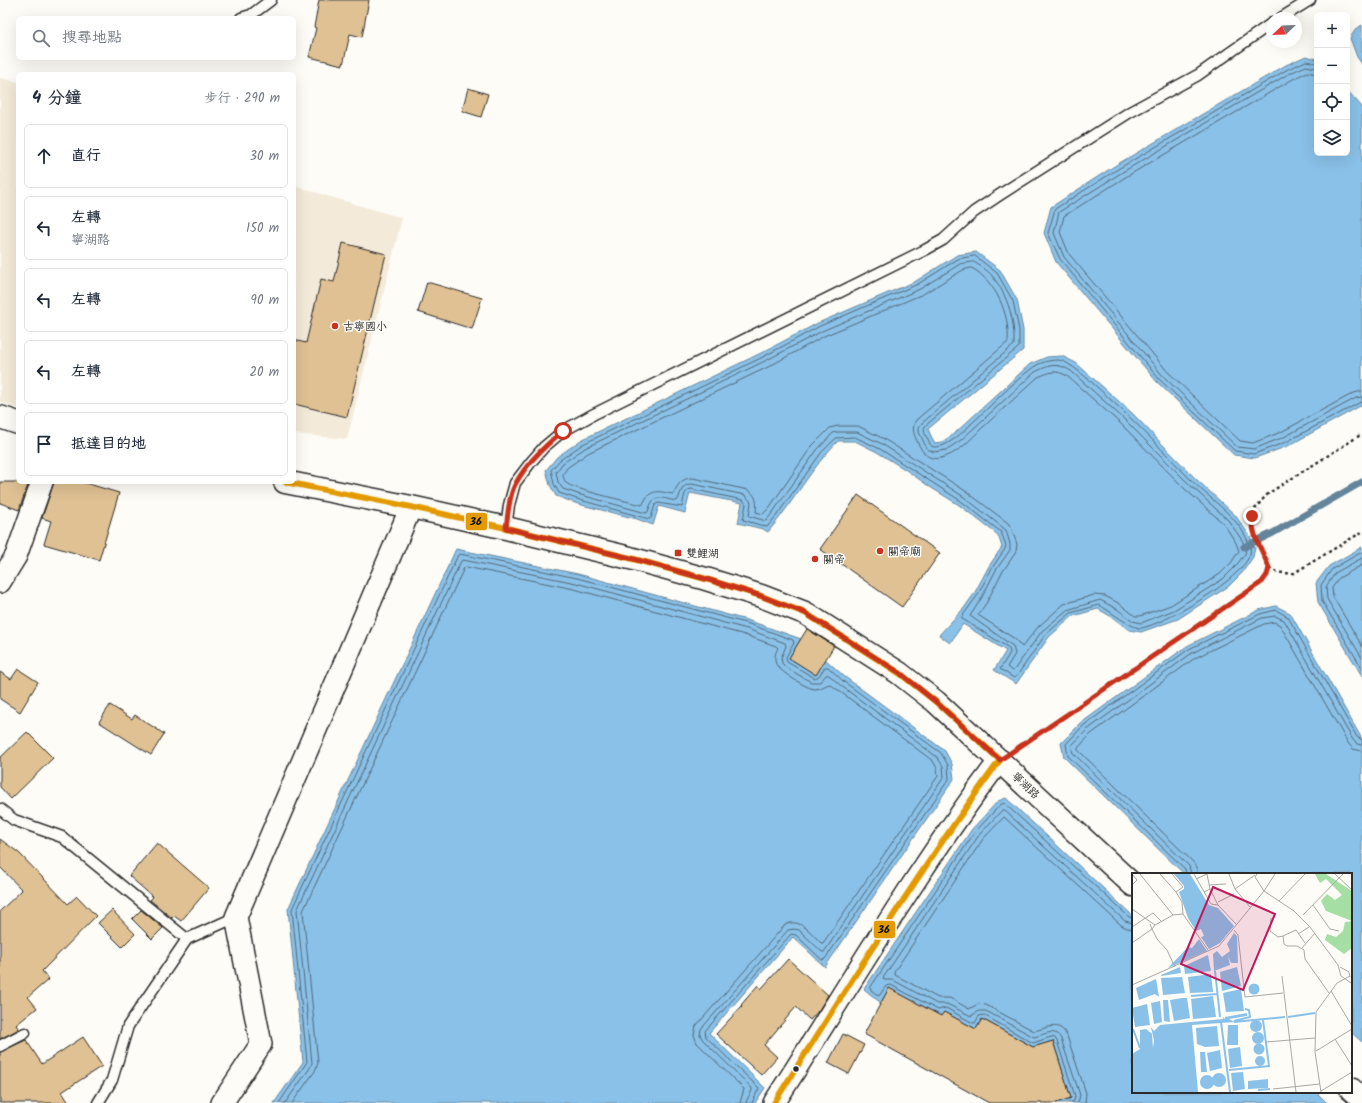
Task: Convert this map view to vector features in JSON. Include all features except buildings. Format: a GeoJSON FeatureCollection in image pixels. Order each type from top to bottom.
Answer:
{"type":"FeatureCollection","features":[{"type":"Feature","properties":{"kind":"main road"},"geometry":{"type":"LineString","coordinates":[[0,417],[16,422]]}},
{"type":"Feature","properties":{"kind":"main road","name":"寧湖路"},"geometry":{"type":"LineString","coordinates":[[295,484],[411,507],[630,558],[761,596],[805,613],[900,673],[936,702],[1132,884]]}},
{"type":"Feature","properties":{"kind":"main road"},"geometry":{"type":"LineString","coordinates":[[1352,1090],[1362,1099]]}},
{"type":"Feature","properties":{"kind":"street"},"geometry":{"type":"LineString","coordinates":[[0,582],[16,556],[41,484]]}},
{"type":"Feature","properties":{"kind":"street"},"geometry":{"type":"LineString","coordinates":[[222,1103],[261,1044],[236,917],[411,507]]}},
{"type":"Feature","properties":{"kind":"street"},"geometry":{"type":"LineString","coordinates":[[774,1103],[892,915],[969,802],[1000,760]]}},
{"type":"Feature","properties":{"kind":"lane"},"geometry":{"type":"LineString","coordinates":[[248,16],[252,15],[271,0]]}},
{"type":"Feature","properties":{"kind":"lane"},"geometry":{"type":"LineString","coordinates":[[1290,12],[1310,0]]}},
{"type":"Feature","properties":{"kind":"lane"},"geometry":{"type":"LineString","coordinates":[[506,528],[509,505],[515,483],[544,447],[563,431],[601,410],[943,240],[974,212],[1001,194],[1130,112],[1198,75],[1266,27]]}},
{"type":"Feature","properties":{"kind":"lane"},"geometry":{"type":"LineString","coordinates":[[0,808],[14,820],[62,838],[187,939]]}},
{"type":"Feature","properties":{"kind":"lane"},"geometry":{"type":"LineString","coordinates":[[98,1103],[112,1080],[128,1026],[187,939],[236,917]]}},
{"type":"Feature","properties":{"kind":"lane"},"geometry":{"type":"LineString","coordinates":[[0,1046],[25,1033]]}},
{"type":"Feature","properties":{"kind":"path"},"geometry":{"type":"LineString","coordinates":[[1000,760],[1262,582],[1267,575],[1269,568],[1252,524],[1252,516],[1258,503],[1269,493],[1362,434]]}},
{"type":"Feature","properties":{"kind":"path"},"geometry":{"type":"LineString","coordinates":[[1269,568],[1277,573],[1294,573],[1362,532]]}},
{"type":"Feature","properties":{"kind":"shaded area"},"geometry":{"type":"Polygon","coordinates":[[[0,78],[16,82],[16,407],[0,402],[0,78]]]}},
{"type":"Feature","properties":{"kind":"shaded area","name":"古寧國小"},"geometry":{"type":"Polygon","coordinates":[[[296,187],[402,218],[347,439],[296,434],[296,187]]]}},
{"type":"Feature","properties":{"kind":"water"},"geometry":{"type":"Polygon","coordinates":[[[1362,25],[1362,64],[1357,57],[1350,38],[1356,29],[1362,25]]]}},
{"type":"Feature","properties":{"kind":"water"},"geometry":{"type":"Polygon","coordinates":[[[1306,56],[1314,58],[1314,156],[1350,156],[1350,93],[1362,107],[1362,405],[1288,446],[1255,458],[1234,455],[1157,382],[1056,262],[1044,233],[1051,207],[1116,165],[1286,65],[1306,56]]]}},
{"type":"Feature","properties":{"kind":"water"},"geometry":{"type":"Polygon","coordinates":[[[976,252],[1000,270],[1017,300],[1023,330],[1023,350],[928,429],[934,443],[942,442],[955,433],[1030,364],[1047,357],[1062,356],[1076,363],[1132,413],[1195,478],[1235,515],[1250,536],[1255,548],[1253,557],[1242,573],[1229,586],[1178,619],[1141,632],[1129,630],[1112,617],[1098,609],[1073,616],[1049,637],[1016,684],[994,670],[1006,651],[963,624],[950,643],[939,635],[964,608],[1002,547],[998,535],[959,505],[906,470],[877,452],[855,441],[838,441],[828,451],[768,532],[763,529],[738,523],[742,503],[690,493],[685,513],[659,506],[653,525],[637,519],[578,504],[556,496],[550,485],[546,470],[557,457],[581,440],[761,353],[818,323],[916,281],[957,255],[976,252]]]}},
{"type":"Feature","properties":{"kind":"water"},"geometry":{"type":"Polygon","coordinates":[[[1362,547],[1362,676],[1318,602],[1316,583],[1329,566],[1362,547]]]}},
{"type":"Feature","properties":{"kind":"water"},"geometry":{"type":"Polygon","coordinates":[[[456,549],[578,574],[750,621],[801,639],[789,658],[816,674],[825,659],[845,677],[945,751],[952,764],[954,779],[825,967],[793,937],[709,1033],[765,1088],[755,1103],[274,1103],[303,1062],[288,909],[456,549]]]}},
{"type":"Feature","properties":{"kind":"water"},"geometry":{"type":"Polygon","coordinates":[[[1276,606],[1290,613],[1362,739],[1362,1042],[1352,1033],[1352,873],[1183,873],[1064,757],[1061,743],[1081,723],[1187,646],[1259,610],[1276,606]]]}},
{"type":"Feature","properties":{"kind":"water"},"geometry":{"type":"Polygon","coordinates":[[[1006,798],[1132,915],[1132,1093],[1317,1093],[1327,1103],[1056,1103],[1071,1098],[1053,1041],[1033,1047],[982,1019],[976,1029],[944,1012],[941,1016],[889,988],[881,1003],[864,989],[972,829],[998,801],[1006,798]]]}},
{"type":"Feature","properties":{"kind":"waterway"},"geometry":{"type":"LineString","coordinates":[[1244,547],[1273,533],[1362,482]]}},
{"type":"Feature","properties":{"kind":"transit line","name":"36"},"geometry":{"type":"LineString","coordinates":[[295,484],[411,507],[630,558],[761,596],[805,613],[899,673],[936,702],[1000,760]]}},
{"type":"Feature","properties":{"kind":"transit line","name":"36"},"geometry":{"type":"LineString","coordinates":[[774,1103],[912,886],[1000,760]]}},
{"type":"Feature","properties":{"kind":"place","name":"古寧國小"},"geometry":{"type":"Point","coordinates":[335,326]}},
{"type":"Feature","properties":{"kind":"place","name":"關帝廟"},"geometry":{"type":"Point","coordinates":[880,551]}},
{"type":"Feature","properties":{"kind":"place","name":"雙鯉湖"},"geometry":{"type":"Point","coordinates":[678,553]}},
{"type":"Feature","properties":{"kind":"place","name":"關帝"},"geometry":{"type":"Point","coordinates":[815,559]}},
{"type":"Feature","properties":{"kind":"route"},"geometry":{"type":"LineString","coordinates":[[563,431],[544,447],[515,483],[509,505],[506,528],[630,558],[706,579],[761,596],[805,613],[900,673],[936,702],[1000,760],[1262,582],[1267,575],[1269,568],[1254,532],[1252,516]]}}]}
